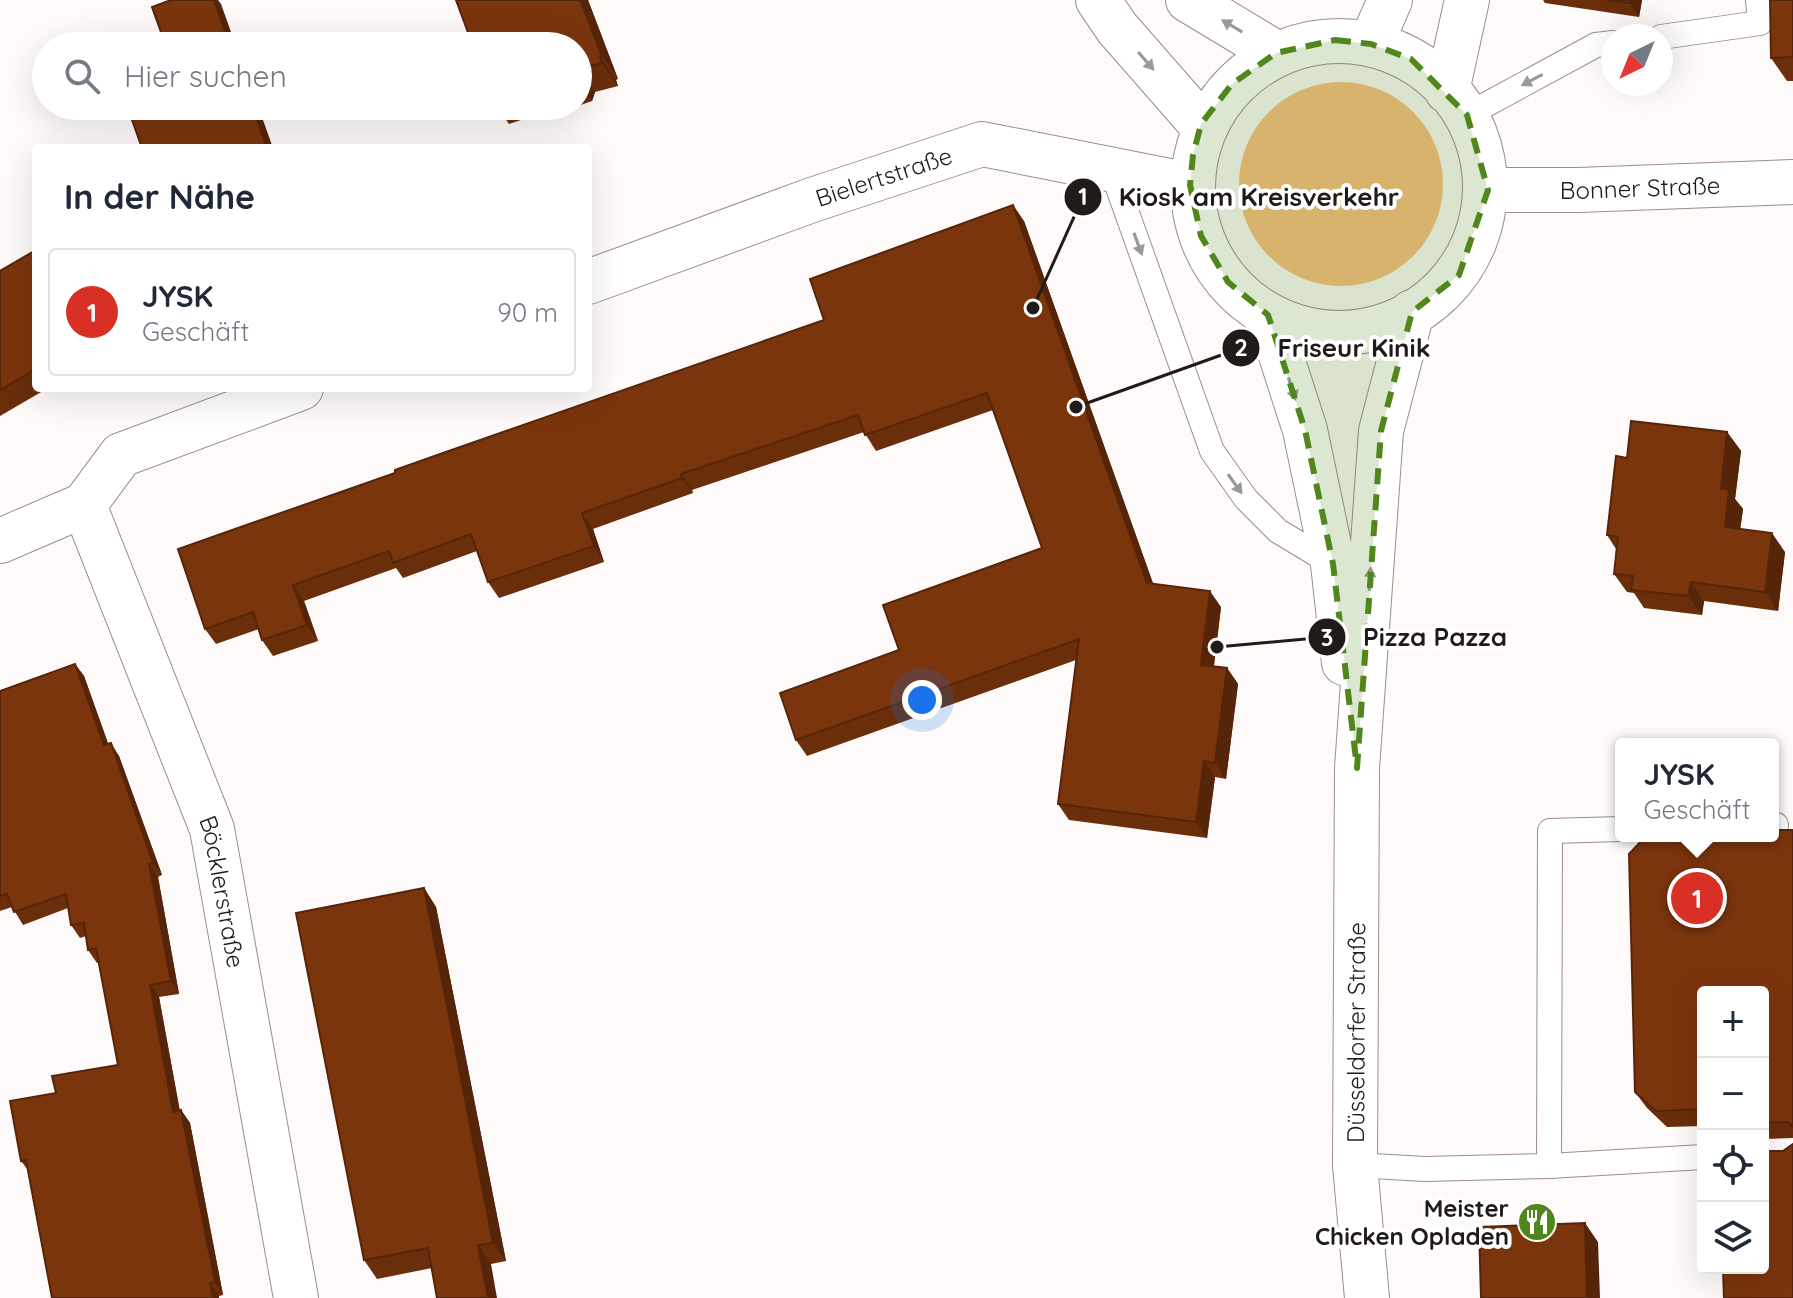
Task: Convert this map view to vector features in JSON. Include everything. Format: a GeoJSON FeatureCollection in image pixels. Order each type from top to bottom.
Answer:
{"type":"FeatureCollection","features":[{"type":"Feature","properties":{"kind":"main road"},"geometry":{"type":"LineString","coordinates":[[1098,0],[1117,28],[1201,124]]}},
{"type":"Feature","properties":{"kind":"main road"},"geometry":{"type":"LineString","coordinates":[[1188,0],[1276,53]]}},
{"type":"Feature","properties":{"kind":"main road"},"geometry":{"type":"LineString","coordinates":[[1371,44],[1390,0]]}},
{"type":"Feature","properties":{"kind":"main road"},"geometry":{"type":"LineString","coordinates":[[1457,103],[1467,0]]}},
{"type":"Feature","properties":{"kind":"main road"},"geometry":{"type":"LineString","coordinates":[[1335,40],[1371,44],[1411,59],[1457,103],[1482,152],[1488,190],[1480,229],[1459,275],[1439,298],[1368,334],[1322,333],[1268,315],[1228,282],[1201,236],[1190,185],[1201,124],[1232,84],[1276,53],[1335,40]]}},
{"type":"Feature","properties":{"kind":"main road","name":"Bielertstraße"},"geometry":{"type":"LineString","coordinates":[[592,281],[812,200],[982,144],[1190,185]]}},
{"type":"Feature","properties":{"kind":"main road","name":"Bonner Straße"},"geometry":{"type":"LineString","coordinates":[[1488,190],[1793,182]]}},
{"type":"Feature","properties":{"kind":"main road","name":"Düsseldorfer Straße"},"geometry":{"type":"LineString","coordinates":[[1367,1298],[1355,1165],[1357,768],[1381,431],[1412,312]]}},
{"type":"Feature","properties":{"kind":"main road","name":"Düsseldorfer Straße"},"geometry":{"type":"LineString","coordinates":[[1268,315],[1305,430],[1333,564],[1357,768]]}},
{"type":"Feature","properties":{"kind":"main road"},"geometry":{"type":"LineString","coordinates":[[0,541],[84,505],[121,455],[290,392]]}},
{"type":"Feature","properties":{"kind":"main road","name":"Böcklerstraße"},"geometry":{"type":"LineString","coordinates":[[84,505],[212,829],[296,1298]]}},
{"type":"Feature","properties":{"kind":"lane"},"geometry":{"type":"LineString","coordinates":[[1673,35],[1760,23],[1758,0]]}},
{"type":"Feature","properties":{"kind":"lane"},"geometry":{"type":"LineString","coordinates":[[1457,103],[1601,46]]}},
{"type":"Feature","properties":{"kind":"lane"},"geometry":{"type":"LineString","coordinates":[[1112,171],[1212,451],[1246,499],[1278,531],[1333,564]]}},
{"type":"Feature","properties":{"kind":"lane"},"geometry":{"type":"LineString","coordinates":[[1549,1166],[1550,831],[1615,829]]}},
{"type":"Feature","properties":{"kind":"lane"},"geometry":{"type":"LineString","coordinates":[[1355,1165],[1425,1169],[1697,1157]]}},
{"type":"Feature","properties":{"kind":"highlighted area"},"geometry":{"type":"Polygon","coordinates":[[[1335,40],[1371,44],[1411,59],[1467,115],[1488,190],[1459,275],[1412,312],[1381,431],[1357,768],[1333,564],[1305,430],[1268,315],[1228,282],[1201,236],[1190,185],[1193,155],[1201,124],[1232,84],[1276,53],[1335,40]]]}},
{"type":"Feature","properties":{"kind":"shaded area"},"geometry":{"type":"Polygon","coordinates":[[[1341,82],[1380,90],[1398,99],[1413,112],[1426,127],[1435,145],[1443,184],[1435,223],[1426,241],[1413,256],[1398,269],[1380,278],[1341,286],[1302,278],[1284,269],[1269,256],[1256,241],[1247,223],[1239,184],[1247,145],[1256,127],[1269,112],[1284,99],[1302,90],[1341,82]]]}},
{"type":"Feature","properties":{"kind":"building"},"geometry":{"type":"Polygon","coordinates":[[[171,0],[214,0],[225,32],[161,32],[152,7],[171,0]]]}},
{"type":"Feature","properties":{"kind":"building"},"geometry":{"type":"Polygon","coordinates":[[[456,0],[580,0],[602,56],[602,63],[592,66],[592,32],[468,32],[456,0]]]}},
{"type":"Feature","properties":{"kind":"building"},"geometry":{"type":"Polygon","coordinates":[[[1770,0],[1793,0],[1793,57],[1771,58],[1770,0]]]}},
{"type":"Feature","properties":{"kind":"building"},"geometry":{"type":"Polygon","coordinates":[[[132,120],[257,120],[266,144],[141,144],[132,120]]]}},
{"type":"Feature","properties":{"kind":"building"},"geometry":{"type":"Polygon","coordinates":[[[1013,205],[1147,583],[1210,591],[1201,665],[1227,668],[1215,763],[1204,761],[1196,822],[1058,804],[1079,639],[796,740],[780,693],[899,650],[883,605],[1042,548],[987,393],[865,435],[858,415],[681,474],[682,478],[582,513],[594,546],[488,582],[471,534],[393,563],[389,551],[293,585],[307,625],[262,640],[253,612],[205,629],[178,549],[824,320],[810,279],[1013,205]]]}},
{"type":"Feature","properties":{"kind":"building"},"geometry":{"type":"Polygon","coordinates":[[[32,252],[32,371],[0,390],[0,271],[32,252]]]}},
{"type":"Feature","properties":{"kind":"building"},"geometry":{"type":"Polygon","coordinates":[[[1631,421],[1727,432],[1721,489],[1729,490],[1725,527],[1772,533],[1765,592],[1691,582],[1688,596],[1631,590],[1633,576],[1614,574],[1618,537],[1607,535],[1616,456],[1627,458],[1631,421]]]}},
{"type":"Feature","properties":{"kind":"building"},"geometry":{"type":"Polygon","coordinates":[[[75,664],[104,745],[111,743],[153,863],[149,864],[171,981],[150,985],[173,1112],[181,1110],[215,1282],[210,1283],[213,1298],[52,1298],[26,1160],[21,1161],[10,1101],[56,1093],[52,1076],[118,1065],[96,948],[88,950],[84,923],[71,925],[66,894],[14,912],[7,894],[0,896],[0,691],[75,664]]]}},
{"type":"Feature","properties":{"kind":"building"},"geometry":{"type":"Polygon","coordinates":[[[1779,830],[1793,830],[1793,1127],[1788,1122],[1769,1123],[1769,986],[1697,986],[1697,1109],[1656,1111],[1635,1092],[1629,854],[1640,842],[1779,842],[1779,830]]]}},
{"type":"Feature","properties":{"kind":"building"},"geometry":{"type":"Polygon","coordinates":[[[424,888],[493,1243],[478,1245],[488,1298],[437,1298],[428,1248],[364,1260],[296,913],[424,888]]]}},
{"type":"Feature","properties":{"kind":"building"},"geometry":{"type":"Polygon","coordinates":[[[1793,1144],[1793,1298],[1724,1298],[1723,1274],[1769,1274],[1769,1151],[1783,1151],[1793,1144]]]}},
{"type":"Feature","properties":{"kind":"building"},"geometry":{"type":"Polygon","coordinates":[[[1585,1223],[1587,1298],[1481,1298],[1479,1227],[1585,1223]]]}},
{"type":"Feature","properties":{"kind":"place","name":"Kiosk am Kreisverkehr"},"geometry":{"type":"Point","coordinates":[1033,308]}},
{"type":"Feature","properties":{"kind":"place","name":"Friseur Kinik"},"geometry":{"type":"Point","coordinates":[1076,407]}},
{"type":"Feature","properties":{"kind":"place","name":"Pizza Pazza"},"geometry":{"type":"Point","coordinates":[1217,647]}},
{"type":"Feature","properties":{"kind":"place","name":"JYSK"},"geometry":{"type":"Point","coordinates":[1697,898]}},
{"type":"Feature","properties":{"kind":"place","name":"Meister Chicken Opladen"},"geometry":{"type":"Point","coordinates":[1537,1222]}}]}
